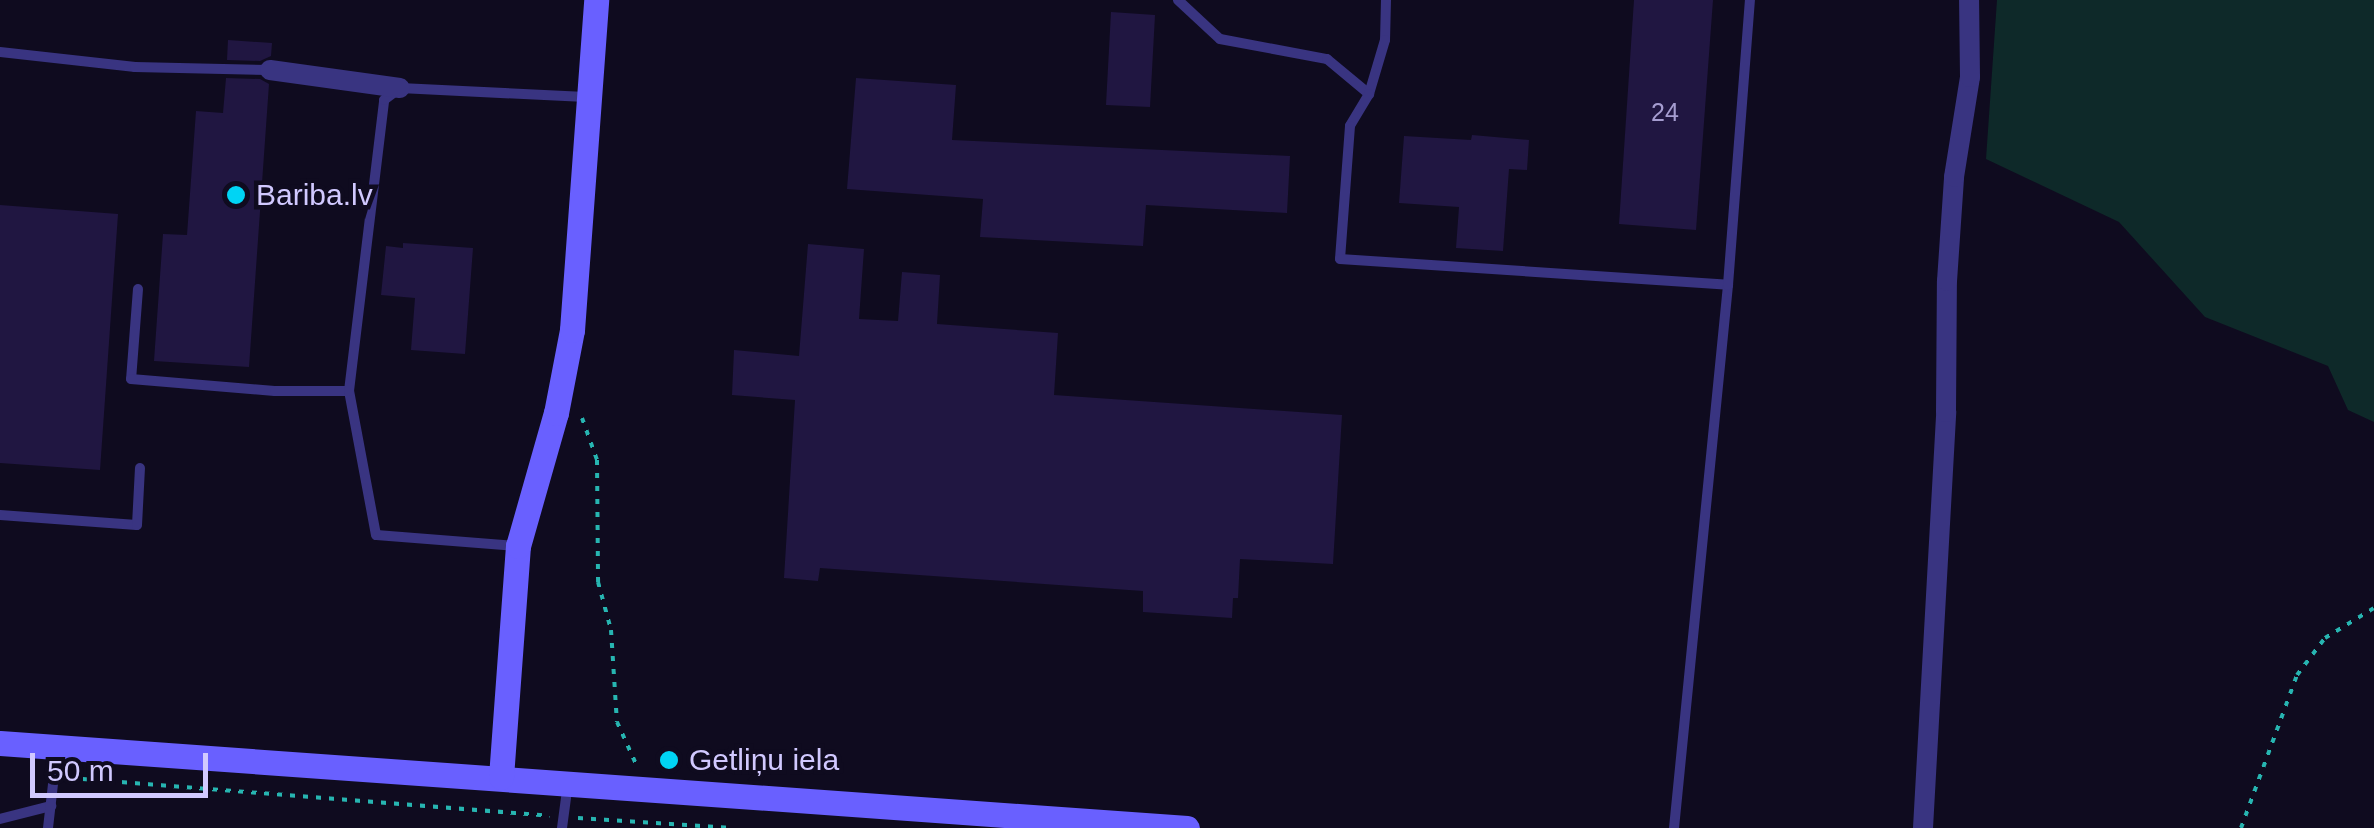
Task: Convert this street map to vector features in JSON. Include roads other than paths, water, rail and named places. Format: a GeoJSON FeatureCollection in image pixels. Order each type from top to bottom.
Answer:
{"type":"FeatureCollection","features":[{"type":"Feature","properties":{"kind":"main road"},"geometry":{"type":"LineString","coordinates":[[501,778],[518,546],[556,413],[572,330],[596,0]]}},
{"type":"Feature","properties":{"kind":"main road"},"geometry":{"type":"LineString","coordinates":[[0,743],[1186,828]]}},
{"type":"Feature","properties":{"kind":"street"},"geometry":{"type":"LineString","coordinates":[[1923,828],[1946,412],[1947,281],[1954,176],[1970,77],[1969,0]]}},
{"type":"Feature","properties":{"kind":"street"},"geometry":{"type":"LineString","coordinates":[[270,70],[400,88]]}},
{"type":"Feature","properties":{"kind":"lane"},"geometry":{"type":"LineString","coordinates":[[1178,0],[1220,39],[1327,59],[1369,94]]}},
{"type":"Feature","properties":{"kind":"lane"},"geometry":{"type":"LineString","coordinates":[[1386,0],[1386,40],[1369,94],[1350,126],[1340,259],[1728,284]]}},
{"type":"Feature","properties":{"kind":"lane"},"geometry":{"type":"LineString","coordinates":[[1674,828],[1728,284],[1750,0]]}},
{"type":"Feature","properties":{"kind":"lane"},"geometry":{"type":"LineString","coordinates":[[0,52],[135,67],[270,70]]}},
{"type":"Feature","properties":{"kind":"lane"},"geometry":{"type":"LineString","coordinates":[[518,546],[376,535],[349,391],[384,100],[400,88],[589,98]]}},
{"type":"Feature","properties":{"kind":"lane"},"geometry":{"type":"LineString","coordinates":[[138,289],[132,379],[275,392],[349,391]]}},
{"type":"Feature","properties":{"kind":"lane"},"geometry":{"type":"LineString","coordinates":[[0,515],[138,525],[140,468]]}},
{"type":"Feature","properties":{"kind":"lane"},"geometry":{"type":"LineString","coordinates":[[48,828],[57,747]]}},
{"type":"Feature","properties":{"kind":"lane"},"geometry":{"type":"LineString","coordinates":[[563,822],[568,782]]}},
{"type":"Feature","properties":{"kind":"lane"},"geometry":{"type":"LineString","coordinates":[[0,819],[51,806]]}},
{"type":"Feature","properties":{"kind":"place","name":"Bariba.lv"},"geometry":{"type":"Point","coordinates":[236,195]}},
{"type":"Feature","properties":{"kind":"place","name":"Getliņu iela"},"geometry":{"type":"Point","coordinates":[669,760]}}]}
